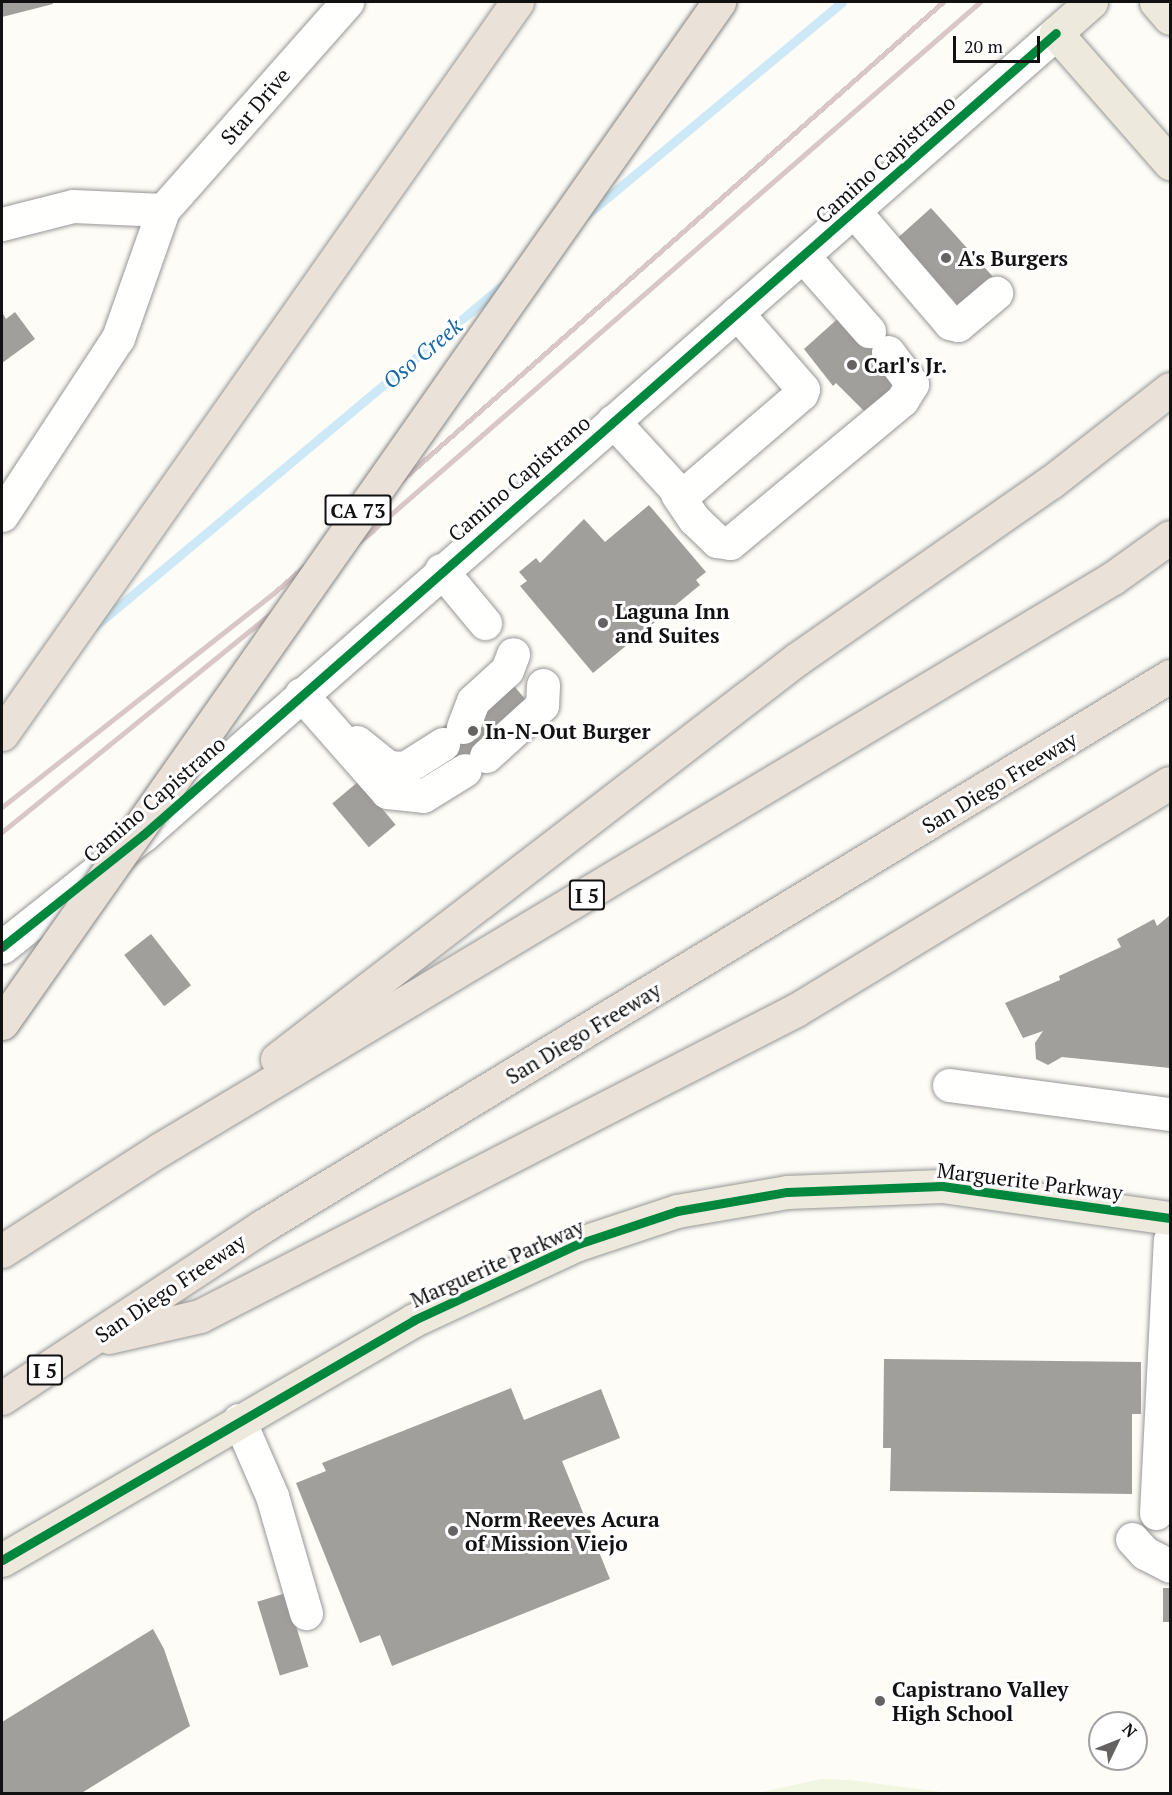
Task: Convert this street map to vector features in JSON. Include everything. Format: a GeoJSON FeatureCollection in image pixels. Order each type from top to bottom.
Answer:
{"type":"FeatureCollection","features":[{"type":"Feature","properties":{"kind":"highway"},"geometry":{"type":"LineString","coordinates":[[2,734],[517,2]]}},
{"type":"Feature","properties":{"kind":"highway","name":"CA 73"},"geometry":{"type":"LineString","coordinates":[[2,1023],[719,2]]}},
{"type":"Feature","properties":{"kind":"highway"},"geometry":{"type":"LineString","coordinates":[[159,1150],[797,659],[1051,482],[1170,389]]}},
{"type":"Feature","properties":{"kind":"highway","name":"I 5"},"geometry":{"type":"LineString","coordinates":[[2,1251],[159,1150],[1113,578],[1170,537]]}},
{"type":"Feature","properties":{"kind":"highway","name":"San Diego Freeway"},"geometry":{"type":"LineString","coordinates":[[2,1398],[263,1226],[1170,676]]}},
{"type":"Feature","properties":{"kind":"highway"},"geometry":{"type":"LineString","coordinates":[[88,1342],[201,1316],[796,1010],[1170,783]]}},
{"type":"Feature","properties":{"kind":"main road","name":"Camino Capistrano"},"geometry":{"type":"LineString","coordinates":[[1056,33],[1090,2]]}},
{"type":"Feature","properties":{"kind":"main road"},"geometry":{"type":"LineString","coordinates":[[1156,2],[1170,18]]}},
{"type":"Feature","properties":{"kind":"main road"},"geometry":{"type":"LineString","coordinates":[[1056,33],[1170,163]]}},
{"type":"Feature","properties":{"kind":"main road","name":"Marguerite Parkway"},"geometry":{"type":"LineString","coordinates":[[2,1560],[414,1320],[578,1244],[677,1211],[787,1192],[942,1186],[1170,1218]]}},
{"type":"Feature","properties":{"kind":"street","name":"Star Drive"},"geometry":{"type":"LineString","coordinates":[[163,210],[347,2]]}},
{"type":"Feature","properties":{"kind":"street","name":"Camino Capistrano"},"geometry":{"type":"LineString","coordinates":[[2,947],[143,835],[441,570],[1056,33]]}},
{"type":"Feature","properties":{"kind":"street"},"geometry":{"type":"LineString","coordinates":[[2,224],[73,206],[163,210],[117,338],[2,514]]}},
{"type":"Feature","properties":{"kind":"street"},"geometry":{"type":"LineString","coordinates":[[854,211],[950,323],[958,325],[996,293]]}},
{"type":"Feature","properties":{"kind":"street"},"geometry":{"type":"LineString","coordinates":[[614,421],[677,494],[694,519],[717,541],[730,543],[902,400],[912,384],[878,341],[803,256]]}},
{"type":"Feature","properties":{"kind":"street"},"geometry":{"type":"LineString","coordinates":[[677,494],[682,496],[803,388],[737,313]]}},
{"type":"Feature","properties":{"kind":"street"},"geometry":{"type":"LineString","coordinates":[[441,570],[485,623]]}},
{"type":"Feature","properties":{"kind":"street"},"geometry":{"type":"LineString","coordinates":[[301,694],[333,727],[388,767],[405,768],[453,735],[472,700],[507,670],[513,654]]}},
{"type":"Feature","properties":{"kind":"street"},"geometry":{"type":"LineString","coordinates":[[333,727],[349,754],[387,792],[423,796],[476,763],[542,705],[543,685]]}},
{"type":"Feature","properties":{"kind":"street"},"geometry":{"type":"LineString","coordinates":[[949,1085],[1170,1114]]}},
{"type":"Feature","properties":{"kind":"street"},"geometry":{"type":"LineString","coordinates":[[1156,1514],[1168,1328],[1170,1240]]}},
{"type":"Feature","properties":{"kind":"street"},"geometry":{"type":"LineString","coordinates":[[239,1420],[272,1496],[306,1613]]}},
{"type":"Feature","properties":{"kind":"street"},"geometry":{"type":"LineString","coordinates":[[1132,1539],[1145,1553],[1170,1566]]}},
{"type":"Feature","properties":{"kind":"green space"},"geometry":{"type":"Polygon","coordinates":[[[821,1779],[849,1780],[949,1793],[757,1793],[821,1779]]]}},
{"type":"Feature","properties":{"kind":"building"},"geometry":{"type":"Polygon","coordinates":[[[2,2],[52,2],[53,4],[2,17],[2,2]]]}},
{"type":"Feature","properties":{"kind":"building","name":"A's Burgers"},"geometry":{"type":"Polygon","coordinates":[[[931,208],[994,278],[960,308],[898,238],[931,208]]]}},
{"type":"Feature","properties":{"kind":"building"},"geometry":{"type":"Polygon","coordinates":[[[2,312],[6,319],[15,312],[35,339],[2,363],[2,312]]]}},
{"type":"Feature","properties":{"kind":"building","name":"Carl's Jr."},"geometry":{"type":"Polygon","coordinates":[[[843,314],[854,337],[863,346],[870,341],[906,388],[867,414],[836,383],[833,386],[804,349],[843,314]]]}},
{"type":"Feature","properties":{"kind":"building","name":"Laguna Inn and Suites"},"geometry":{"type":"Polygon","coordinates":[[[649,505],[706,572],[696,580],[700,585],[593,673],[520,586],[527,581],[519,572],[536,558],[540,563],[584,519],[605,542],[649,505]]]}},
{"type":"Feature","properties":{"kind":"building","name":"In-N-Out Burger"},"geometry":{"type":"Polygon","coordinates":[[[508,679],[526,700],[492,763],[473,779],[435,733],[508,679]]]}},
{"type":"Feature","properties":{"kind":"building"},"geometry":{"type":"Polygon","coordinates":[[[359,781],[396,825],[369,847],[332,803],[359,781]]]}},
{"type":"Feature","properties":{"kind":"building"},"geometry":{"type":"Polygon","coordinates":[[[1170,915],[1170,1068],[1062,1057],[1048,1065],[1036,1059],[1035,1043],[1043,1031],[1023,1038],[1005,1003],[1060,980],[1059,976],[1121,947],[1117,939],[1154,919],[1157,926],[1170,915]]]}},
{"type":"Feature","properties":{"kind":"building"},"geometry":{"type":"Polygon","coordinates":[[[151,934],[191,985],[164,1006],[124,955],[151,934]]]}},
{"type":"Feature","properties":{"kind":"building"},"geometry":{"type":"Polygon","coordinates":[[[884,1359],[1141,1362],[1141,1414],[1132,1414],[1132,1494],[890,1491],[891,1448],[883,1448],[884,1359]]]}},
{"type":"Feature","properties":{"kind":"building","name":"Norm Reeves Acura of Mission Viejo"},"geometry":{"type":"Polygon","coordinates":[[[511,1388],[524,1420],[601,1389],[620,1438],[562,1461],[610,1579],[392,1666],[380,1635],[360,1643],[296,1483],[326,1471],[322,1463],[511,1388]]]}},
{"type":"Feature","properties":{"kind":"building"},"geometry":{"type":"Polygon","coordinates":[[[1163,1588],[1170,1588],[1170,1622],[1163,1622],[1163,1588]]]}},
{"type":"Feature","properties":{"kind":"building"},"geometry":{"type":"Polygon","coordinates":[[[286,1593],[309,1667],[280,1675],[257,1602],[286,1593]]]}},
{"type":"Feature","properties":{"kind":"building"},"geometry":{"type":"Polygon","coordinates":[[[153,1629],[164,1649],[190,1726],[80,1794],[2,1794],[2,1722],[153,1629]]]}},
{"type":"Feature","properties":{"kind":"waterway","name":"Oso Creek"},"geometry":{"type":"LineString","coordinates":[[584,217],[842,2]]}},
{"type":"Feature","properties":{"kind":"waterway","name":"Oso Creek"},"geometry":{"type":"LineString","coordinates":[[94,627],[504,284]]}},
{"type":"Feature","properties":{"kind":"railway"},"geometry":{"type":"LineString","coordinates":[[2,807],[274,593],[943,2]]}},
{"type":"Feature","properties":{"kind":"railway"},"geometry":{"type":"LineString","coordinates":[[2,832],[373,530],[980,2]]}},
{"type":"Feature","properties":{"kind":"cycle path"},"geometry":{"type":"LineString","coordinates":[[2,947],[143,835],[1056,33]]}},
{"type":"Feature","properties":{"kind":"cycle path"},"geometry":{"type":"LineString","coordinates":[[2,1560],[414,1320],[578,1244],[677,1211],[787,1192],[942,1186],[1170,1218]]}},
{"type":"Feature","properties":{"kind":"place","name":"A's Burgers"},"geometry":{"type":"Point","coordinates":[946,258]}},
{"type":"Feature","properties":{"kind":"place","name":"Carl's Jr."},"geometry":{"type":"Point","coordinates":[852,365]}},
{"type":"Feature","properties":{"kind":"place","name":"Laguna Inn and Suites"},"geometry":{"type":"Point","coordinates":[603,623]}},
{"type":"Feature","properties":{"kind":"place","name":"In-N-Out Burger"},"geometry":{"type":"Point","coordinates":[473,731]}},
{"type":"Feature","properties":{"kind":"place","name":"Norm Reeves Acura of Mission Viejo"},"geometry":{"type":"Point","coordinates":[453,1531]}},
{"type":"Feature","properties":{"kind":"place","name":"Capistrano Valley High School"},"geometry":{"type":"Point","coordinates":[880,1701]}}]}
